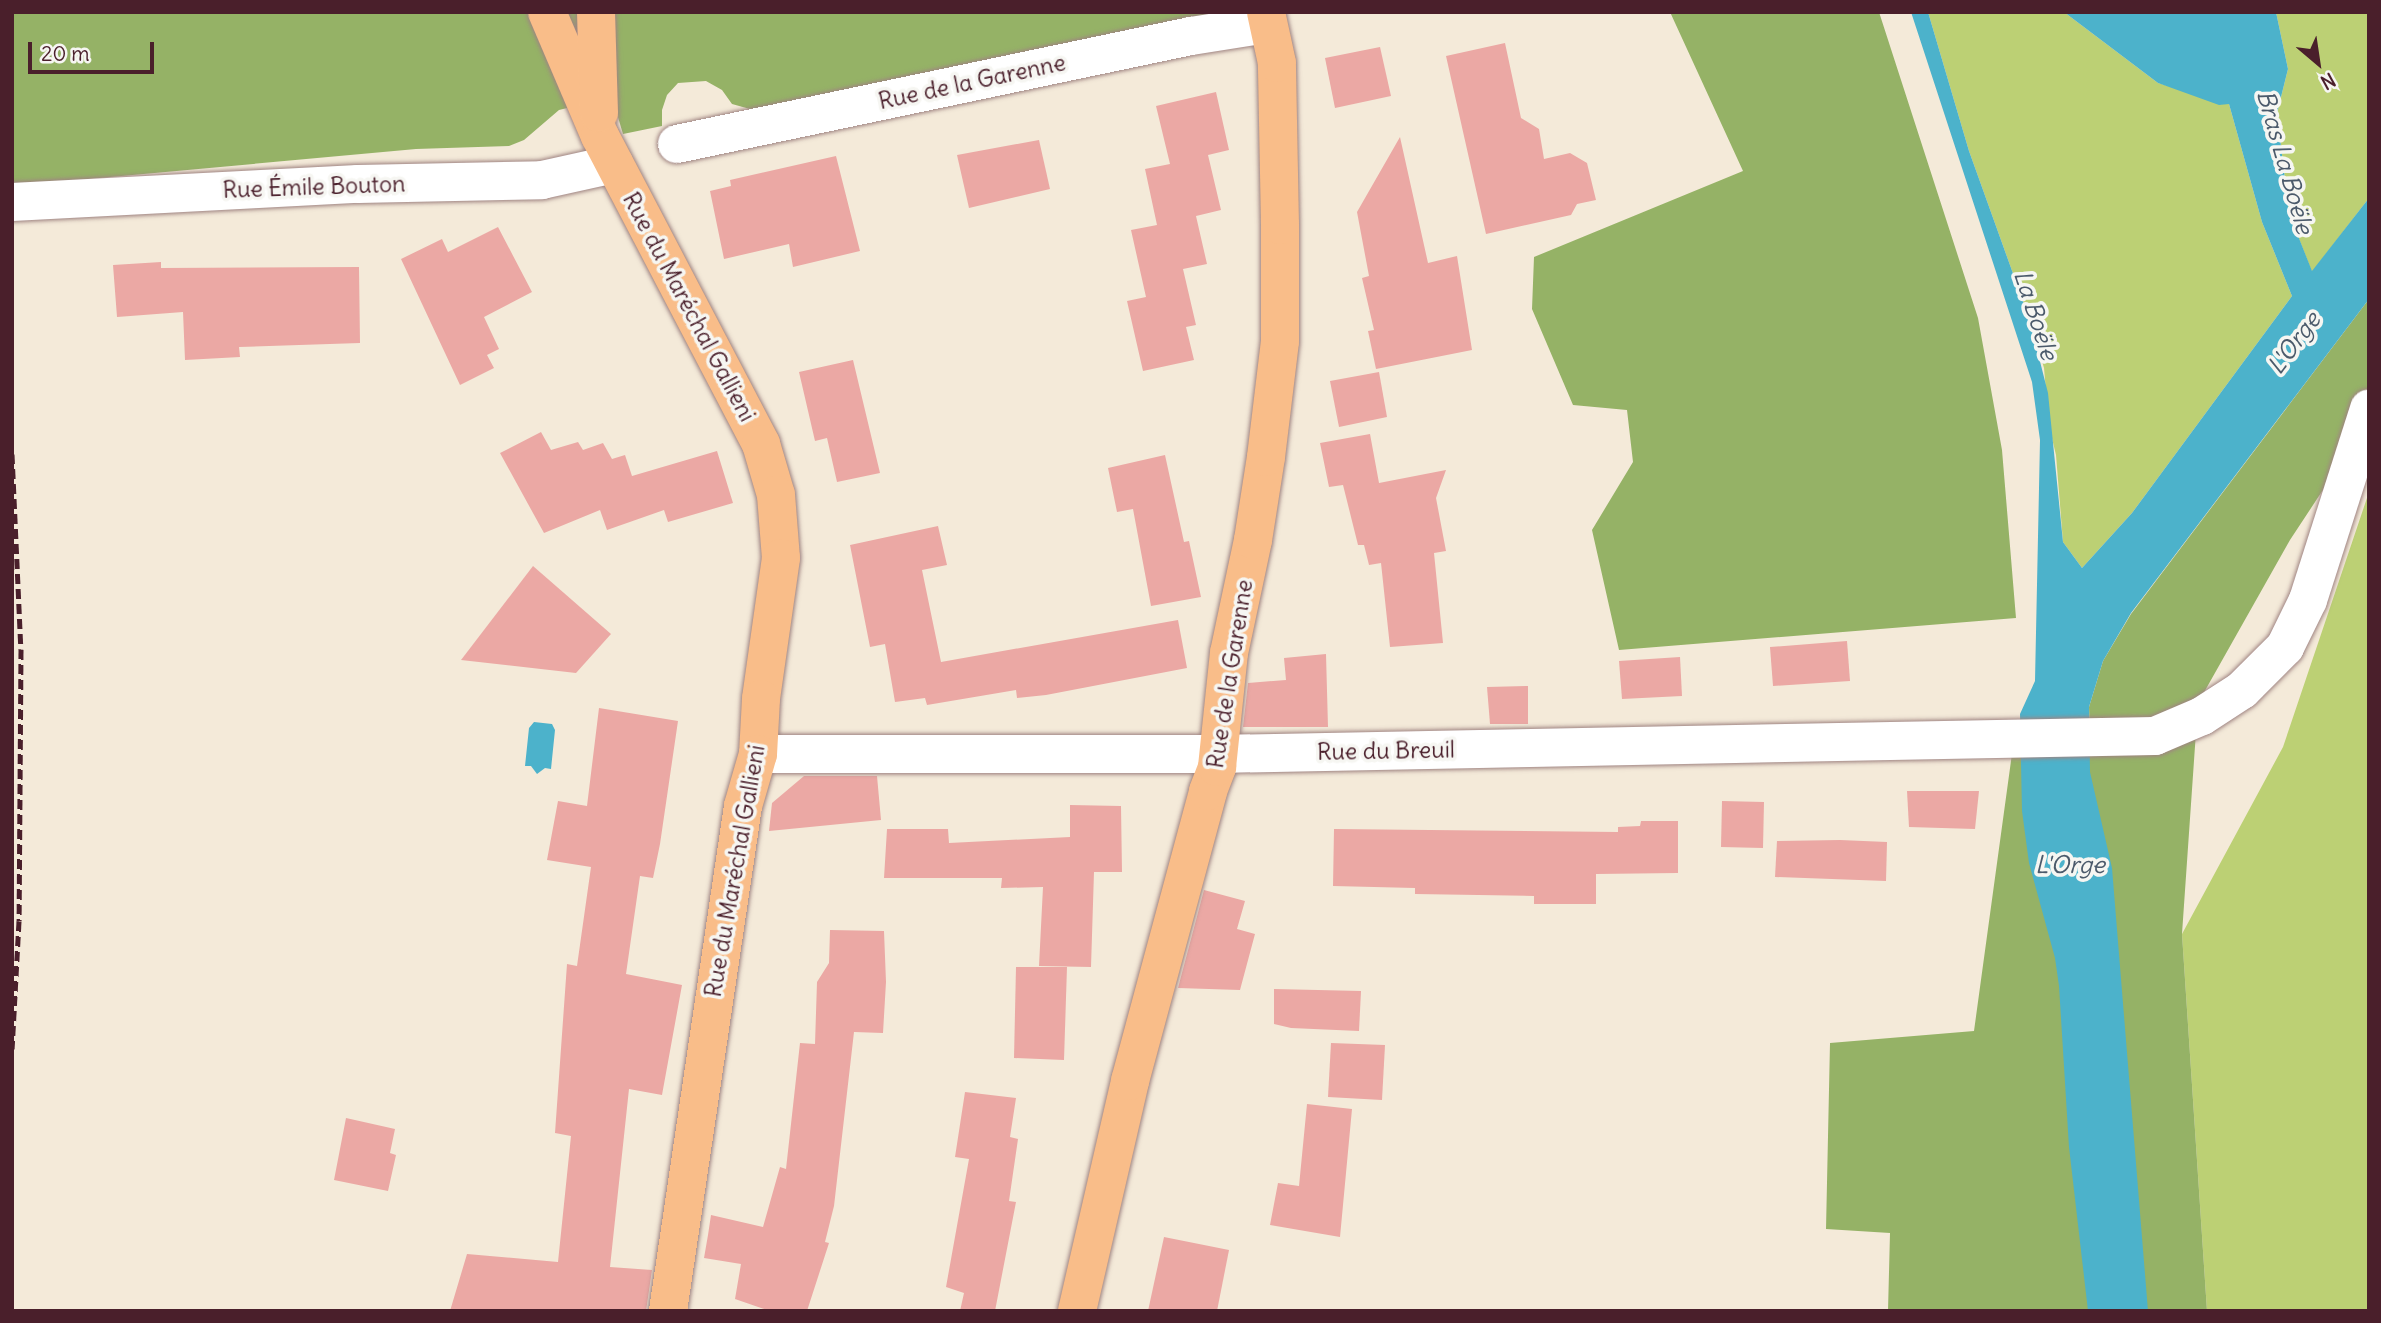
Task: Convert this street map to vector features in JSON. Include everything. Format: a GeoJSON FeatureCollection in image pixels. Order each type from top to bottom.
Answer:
{"type":"FeatureCollection","features":[{"type":"Feature","properties":{"kind":"main road","name":"Rue du Maréchal Gallieni"},"geometry":{"type":"LineString","coordinates":[[547,12],[607,150],[761,444],[776,495],[780,558],[761,699],[758,754],[743,806],[668,1311]]}},
{"type":"Feature","properties":{"kind":"main road","name":"Rue du Maréchal Gallieni"},"geometry":{"type":"LineString","coordinates":[[596,12],[607,150]]}},
{"type":"Feature","properties":{"kind":"main road","name":"Rue de la Garenne"},"geometry":{"type":"LineString","coordinates":[[1077,1311],[1130,1081],[1208,791],[1217,767],[1229,653],[1254,540],[1280,341],[1277,63],[1266,18]]}},
{"type":"Feature","properties":{"kind":"street","name":"Rue de la Garenne"},"geometry":{"type":"LineString","coordinates":[[677,144],[1266,18]]}},
{"type":"Feature","properties":{"kind":"street","name":"Rue Émile Bouton"},"geometry":{"type":"LineString","coordinates":[[15,202],[358,184],[542,180],[607,150]]}},
{"type":"Feature","properties":{"kind":"street","name":"Rue du Breuil"},"geometry":{"type":"LineString","coordinates":[[758,754],[1217,754],[2155,736],[2202,716],[2242,690],[2285,647],[2308,600],[2369,409]]}},
{"type":"Feature","properties":{"kind":"green space"},"geometry":{"type":"Polygon","coordinates":[[[12,12],[1225,12],[750,109],[732,104],[722,90],[706,81],[678,83],[667,95],[662,110],[662,126],[623,134],[612,97],[559,110],[524,140],[509,146],[416,149],[12,186],[12,12]]]}},
{"type":"Feature","properties":{"kind":"green space"},"geometry":{"type":"Polygon","coordinates":[[[1670,12],[1879,12],[1978,318],[2002,450],[2016,618],[1619,650],[1592,530],[1633,462],[1627,410],[1573,405],[1532,309],[1534,257],[1743,171],[1670,12]]]}},
{"type":"Feature","properties":{"kind":"green space"},"geometry":{"type":"Polygon","coordinates":[[[1928,12],[2064,12],[2158,83],[2229,104],[2262,222],[2292,296],[2132,513],[2082,568],[2063,542],[2056,455],[2049,426],[2044,368],[2029,318],[1969,151],[1928,12]]]}},
{"type":"Feature","properties":{"kind":"green space"},"geometry":{"type":"Polygon","coordinates":[[[2276,12],[2369,12],[2369,198],[2312,272],[2289,213],[2277,113],[2288,69],[2276,12]]]}},
{"type":"Feature","properties":{"kind":"green space"},"geometry":{"type":"Polygon","coordinates":[[[2369,299],[2369,420],[2290,540],[2198,703],[2182,934],[2207,1311],[1888,1311],[1890,1233],[1826,1229],[1830,1043],[1974,1031],[2014,739],[2090,736],[2089,707],[2103,661],[2131,614],[2369,299]]]}},
{"type":"Feature","properties":{"kind":"green space"},"geometry":{"type":"Polygon","coordinates":[[[2369,492],[2369,1311],[2207,1311],[2182,934],[2283,747],[2369,492]]]}},
{"type":"Feature","properties":{"kind":"water","name":"L'Orge"},"geometry":{"type":"Polygon","coordinates":[[[1911,12],[1928,12],[1969,151],[2029,318],[2048,393],[2063,542],[2082,568],[2132,513],[2292,296],[2262,222],[2229,104],[2219,105],[2158,83],[2064,12],[2276,12],[2288,69],[2277,113],[2289,213],[2312,271],[2369,198],[2369,299],[2131,613],[2103,661],[2089,707],[2090,772],[2112,868],[2148,1311],[2088,1311],[2069,1147],[2059,986],[2055,958],[2029,863],[2022,811],[2020,714],[2035,681],[2040,440],[2032,382],[1911,12]]]}},
{"type":"Feature","properties":{"kind":"water"},"geometry":{"type":"Polygon","coordinates":[[[534,722],[552,724],[555,730],[551,769],[545,768],[537,774],[531,766],[525,766],[529,728],[534,722]]]}},
{"type":"Feature","properties":{"kind":"building"},"geometry":{"type":"Polygon","coordinates":[[[1505,43],[1521,118],[1539,129],[1544,159],[1570,153],[1587,163],[1596,200],[1577,204],[1571,215],[1486,234],[1446,56],[1505,43]]]}},
{"type":"Feature","properties":{"kind":"building"},"geometry":{"type":"Polygon","coordinates":[[[1380,47],[1391,96],[1335,108],[1325,58],[1380,47]]]}},
{"type":"Feature","properties":{"kind":"building"},"geometry":{"type":"Polygon","coordinates":[[[1216,92],[1229,150],[1208,155],[1221,210],[1196,216],[1207,264],[1183,269],[1196,325],[1186,327],[1194,360],[1143,371],[1127,301],[1146,297],[1131,230],[1157,225],[1145,169],[1170,164],[1156,106],[1216,92]]]}},
{"type":"Feature","properties":{"kind":"building"},"geometry":{"type":"Polygon","coordinates":[[[1400,137],[1428,263],[1457,256],[1472,350],[1376,369],[1368,331],[1374,330],[1362,278],[1369,276],[1357,212],[1400,137]]]}},
{"type":"Feature","properties":{"kind":"building"},"geometry":{"type":"Polygon","coordinates":[[[1039,140],[1050,189],[969,208],[957,155],[1039,140]]]}},
{"type":"Feature","properties":{"kind":"building"},"geometry":{"type":"Polygon","coordinates":[[[836,156],[860,251],[793,267],[789,244],[724,259],[710,191],[731,186],[730,180],[836,156]]]}},
{"type":"Feature","properties":{"kind":"building"},"geometry":{"type":"Polygon","coordinates":[[[498,227],[532,292],[484,317],[499,349],[487,355],[494,368],[460,385],[401,259],[442,239],[448,252],[498,227]]]}},
{"type":"Feature","properties":{"kind":"building"},"geometry":{"type":"Polygon","coordinates":[[[161,262],[161,268],[359,267],[360,343],[239,347],[240,357],[185,360],[183,312],[117,317],[113,265],[161,262]]]}},
{"type":"Feature","properties":{"kind":"building"},"geometry":{"type":"Polygon","coordinates":[[[853,360],[880,473],[837,482],[827,438],[815,441],[799,372],[853,360]]]}},
{"type":"Feature","properties":{"kind":"building"},"geometry":{"type":"Polygon","coordinates":[[[1379,372],[1387,417],[1339,427],[1330,381],[1379,372]]]}},
{"type":"Feature","properties":{"kind":"building"},"geometry":{"type":"Polygon","coordinates":[[[541,432],[551,450],[578,442],[583,450],[603,443],[612,459],[625,455],[632,476],[717,451],[733,503],[668,522],[664,510],[607,530],[600,510],[544,533],[500,453],[541,432]]]}},
{"type":"Feature","properties":{"kind":"building"},"geometry":{"type":"Polygon","coordinates":[[[1370,434],[1379,483],[1446,470],[1436,498],[1446,551],[1434,553],[1443,643],[1390,647],[1381,563],[1369,565],[1364,545],[1358,545],[1343,485],[1329,487],[1320,443],[1370,434]]]}},
{"type":"Feature","properties":{"kind":"building"},"geometry":{"type":"Polygon","coordinates":[[[1165,455],[1184,542],[1189,541],[1201,597],[1151,606],[1133,509],[1117,512],[1108,468],[1165,455]]]}},
{"type":"Feature","properties":{"kind":"building"},"geometry":{"type":"Polygon","coordinates":[[[938,526],[947,565],[922,570],[941,662],[1178,620],[1187,668],[1046,695],[1017,698],[1016,690],[927,705],[925,698],[895,702],[885,644],[870,647],[850,545],[938,526]]]}},
{"type":"Feature","properties":{"kind":"building"},"geometry":{"type":"Polygon","coordinates":[[[533,566],[611,634],[576,673],[461,660],[533,566]]]}},
{"type":"Feature","properties":{"kind":"building"},"geometry":{"type":"Polygon","coordinates":[[[1847,641],[1850,681],[1773,686],[1770,647],[1847,641]]]}},
{"type":"Feature","properties":{"kind":"building"},"geometry":{"type":"Polygon","coordinates":[[[1326,654],[1328,727],[1243,727],[1248,683],[1286,680],[1284,658],[1326,654]]]}},
{"type":"Feature","properties":{"kind":"building"},"geometry":{"type":"Polygon","coordinates":[[[1680,657],[1682,696],[1622,699],[1619,661],[1680,657]]]}},
{"type":"Feature","properties":{"kind":"building"},"geometry":{"type":"Polygon","coordinates":[[[1528,686],[1528,724],[1490,724],[1487,687],[1528,686]]]}},
{"type":"Feature","properties":{"kind":"building"},"geometry":{"type":"Polygon","coordinates":[[[599,708],[678,721],[660,844],[653,878],[640,876],[626,974],[682,985],[662,1095],[629,1089],[610,1267],[652,1270],[646,1311],[450,1311],[467,1254],[558,1262],[571,1136],[555,1133],[567,964],[577,966],[591,867],[547,860],[558,801],[587,806],[599,708]]]}},
{"type":"Feature","properties":{"kind":"building"},"geometry":{"type":"Polygon","coordinates":[[[804,776],[877,776],[881,820],[769,831],[772,803],[804,776]]]}},
{"type":"Feature","properties":{"kind":"building"},"geometry":{"type":"Polygon","coordinates":[[[1907,791],[1979,791],[1975,829],[1909,827],[1907,791]]]}},
{"type":"Feature","properties":{"kind":"building"},"geometry":{"type":"Polygon","coordinates":[[[1722,801],[1764,802],[1763,848],[1721,847],[1722,801]]]}},
{"type":"Feature","properties":{"kind":"building"},"geometry":{"type":"Polygon","coordinates":[[[1070,805],[1121,806],[1122,872],[1094,872],[1091,967],[1039,966],[1043,887],[1001,888],[1002,878],[884,878],[887,829],[948,829],[949,843],[1070,837],[1070,805]]]}},
{"type":"Feature","properties":{"kind":"building"},"geometry":{"type":"Polygon","coordinates":[[[1641,821],[1678,821],[1678,873],[1596,874],[1596,904],[1534,904],[1534,896],[1415,894],[1415,888],[1333,886],[1334,829],[1618,832],[1618,827],[1640,826],[1641,821]]]}},
{"type":"Feature","properties":{"kind":"building"},"geometry":{"type":"Polygon","coordinates":[[[1777,841],[1887,842],[1886,881],[1775,877],[1777,841]]]}},
{"type":"Feature","properties":{"kind":"building"},"geometry":{"type":"Polygon","coordinates":[[[1204,890],[1245,901],[1237,929],[1255,934],[1240,990],[1178,988],[1204,890]]]}},
{"type":"Feature","properties":{"kind":"building"},"geometry":{"type":"Polygon","coordinates":[[[830,930],[884,931],[886,982],[883,1033],[854,1032],[834,1206],[825,1242],[829,1243],[807,1311],[770,1311],[735,1299],[741,1264],[704,1258],[711,1215],[763,1227],[780,1167],[786,1169],[800,1043],[815,1044],[817,982],[829,963],[830,930]]]}},
{"type":"Feature","properties":{"kind":"building"},"geometry":{"type":"Polygon","coordinates":[[[1016,967],[1067,967],[1064,1060],[1014,1058],[1016,967]]]}},
{"type":"Feature","properties":{"kind":"building"},"geometry":{"type":"Polygon","coordinates":[[[1274,989],[1361,991],[1359,1031],[1291,1028],[1274,1024],[1274,989]]]}},
{"type":"Feature","properties":{"kind":"building"},"geometry":{"type":"Polygon","coordinates":[[[1331,1043],[1385,1045],[1382,1100],[1328,1097],[1331,1043]]]}},
{"type":"Feature","properties":{"kind":"building"},"geometry":{"type":"Polygon","coordinates":[[[965,1092],[1016,1098],[1010,1137],[1018,1139],[1009,1201],[1016,1202],[995,1311],[960,1311],[964,1293],[946,1287],[969,1159],[955,1157],[965,1092]]]}},
{"type":"Feature","properties":{"kind":"building"},"geometry":{"type":"Polygon","coordinates":[[[1307,1104],[1352,1109],[1340,1237],[1270,1225],[1278,1183],[1299,1186],[1307,1104]]]}},
{"type":"Feature","properties":{"kind":"building"},"geometry":{"type":"Polygon","coordinates":[[[346,1118],[395,1129],[390,1153],[396,1155],[388,1191],[334,1180],[346,1118]]]}},
{"type":"Feature","properties":{"kind":"building"},"geometry":{"type":"Polygon","coordinates":[[[1164,1237],[1229,1250],[1217,1311],[1148,1311],[1164,1237]]]}},
{"type":"Feature","properties":{"kind":"railway"},"geometry":{"type":"LineString","coordinates":[[12,454],[21,649],[19,921],[12,1049]]}},
{"type":"Feature","properties":{"kind":"water label","name":"Bras La Boële"},"geometry":{"type":"Point","coordinates":[2285,162]}},
{"type":"Feature","properties":{"kind":"water label","name":"La Boële"},"geometry":{"type":"Point","coordinates":[2036,315]}}]}
